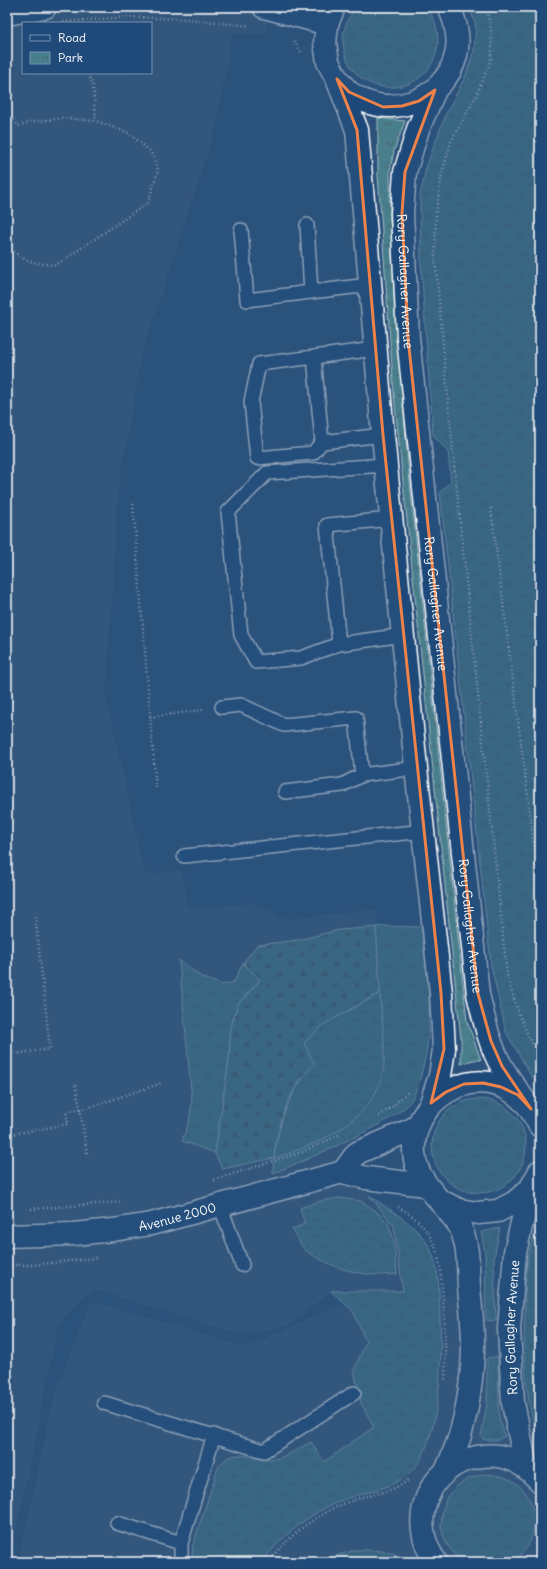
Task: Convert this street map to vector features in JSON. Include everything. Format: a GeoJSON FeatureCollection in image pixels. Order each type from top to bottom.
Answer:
{"type":"FeatureCollection","features":[{"type":"Feature","properties":{"kind":"street"},"geometry":{"type":"LineString","coordinates":[[7,14],[45,7]]}},
{"type":"Feature","properties":{"kind":"street"},"geometry":{"type":"LineString","coordinates":[[264,7],[330,16]]}},
{"type":"Feature","properties":{"kind":"street","name":"Rory Gallagher Avenue"},"geometry":{"type":"LineString","coordinates":[[337,79],[349,92],[365,102],[383,106],[402,106],[419,101],[435,90],[452,68],[458,40],[456,26],[450,9]]}},
{"type":"Feature","properties":{"kind":"street","name":"Rory Gallagher Avenue"},"geometry":{"type":"LineString","coordinates":[[330,16],[325,43],[328,62],[337,79],[356,130],[383,435],[416,768],[441,993],[444,1049],[440,1076],[431,1103],[417,1127],[414,1147],[417,1167],[426,1185],[441,1202],[460,1228],[465,1244],[468,1262],[473,1345],[472,1359],[463,1424],[447,1469]]}},
{"type":"Feature","properties":{"kind":"street","name":"Rory Gallagher Avenue"},"geometry":{"type":"LineString","coordinates":[[435,90],[418,130],[405,172],[402,213],[408,338],[478,994],[491,1041],[502,1066],[536,1117]]}},
{"type":"Feature","properties":{"kind":"street","name":"Rory Gallagher Avenue"},"geometry":{"type":"LineString","coordinates":[[431,1103],[446,1092],[464,1084],[483,1083],[501,1086],[518,1096],[536,1117]]}},
{"type":"Feature","properties":{"kind":"street"},"geometry":{"type":"LineString","coordinates":[[417,1127],[357,1153],[343,1172],[366,1178],[426,1185]]}},
{"type":"Feature","properties":{"kind":"street","name":"Avenue 2000"},"geometry":{"type":"LineString","coordinates":[[7,1236],[37,1236],[113,1230],[151,1224],[343,1172]]}},
{"type":"Feature","properties":{"kind":"street","name":"Rory Gallagher Avenue"},"geometry":{"type":"LineString","coordinates":[[441,1202],[459,1210],[478,1213],[498,1211],[515,1202],[535,1180]]}},
{"type":"Feature","properties":{"kind":"street","name":"Rory Gallagher Avenue"},"geometry":{"type":"LineString","coordinates":[[533,1474],[513,1403],[509,1329],[515,1252],[535,1180]]}},
{"type":"Feature","properties":{"kind":"street","name":"Rory Gallagher Avenue"},"geometry":{"type":"LineString","coordinates":[[436,1562],[425,1542],[422,1521],[425,1501],[435,1483],[447,1469],[465,1459],[486,1455],[507,1458],[533,1474]]}},
{"type":"Feature","properties":{"kind":"lane"},"geometry":{"type":"LineString","coordinates":[[307,225],[311,292]]}},
{"type":"Feature","properties":{"kind":"lane"},"geometry":{"type":"LineString","coordinates":[[241,230],[247,300],[369,285]]}},
{"type":"Feature","properties":{"kind":"lane"},"geometry":{"type":"LineString","coordinates":[[314,357],[322,442],[314,453],[257,458],[251,402],[259,364],[375,349]]}},
{"type":"Feature","properties":{"kind":"lane"},"geometry":{"type":"LineString","coordinates":[[322,442],[383,435]]}},
{"type":"Feature","properties":{"kind":"lane"},"geometry":{"type":"LineString","coordinates":[[386,464],[267,473],[228,512],[241,635],[256,662],[301,658],[339,644],[404,635]]}},
{"type":"Feature","properties":{"kind":"lane"},"geometry":{"type":"LineString","coordinates":[[339,644],[327,525],[392,519]]}},
{"type":"Feature","properties":{"kind":"lane"},"geometry":{"type":"LineString","coordinates":[[222,707],[241,705],[284,725],[356,718],[362,775]]}},
{"type":"Feature","properties":{"kind":"lane"},"geometry":{"type":"LineString","coordinates":[[285,792],[342,785],[362,775],[416,768]]}},
{"type":"Feature","properties":{"kind":"lane"},"geometry":{"type":"LineString","coordinates":[[184,856],[424,831]]}},
{"type":"Feature","properties":{"kind":"lane"},"geometry":{"type":"LineString","coordinates":[[220,1205],[242,1265]]}},
{"type":"Feature","properties":{"kind":"lane"},"geometry":{"type":"LineString","coordinates":[[104,1403],[214,1435],[264,1452],[354,1393]]}},
{"type":"Feature","properties":{"kind":"lane"},"geometry":{"type":"LineString","coordinates":[[181,1562],[182,1543],[214,1435]]}},
{"type":"Feature","properties":{"kind":"lane"},"geometry":{"type":"LineString","coordinates":[[117,1523],[182,1543]]}},
{"type":"Feature","properties":{"kind":"path"},"geometry":{"type":"LineString","coordinates":[[486,7],[489,17],[492,45],[491,60],[476,96],[451,142],[442,172],[436,212],[435,257],[454,463],[507,975],[515,1006],[540,1059]]}},
{"type":"Feature","properties":{"kind":"path"},"geometry":{"type":"LineString","coordinates":[[61,22],[136,18],[187,19],[252,26]]}},
{"type":"Feature","properties":{"kind":"path"},"geometry":{"type":"LineString","coordinates":[[88,74],[93,86],[96,121]]}},
{"type":"Feature","properties":{"kind":"path"},"geometry":{"type":"LineString","coordinates":[[7,110],[18,126],[31,122],[62,118],[96,121],[129,133],[150,151],[155,160],[158,171],[148,203],[56,265],[31,262],[20,257],[7,243]]}},
{"type":"Feature","properties":{"kind":"path"},"geometry":{"type":"LineString","coordinates":[[133,504],[156,788]]}},
{"type":"Feature","properties":{"kind":"path"},"geometry":{"type":"LineString","coordinates":[[491,508],[540,892]]}},
{"type":"Feature","properties":{"kind":"path"},"geometry":{"type":"LineString","coordinates":[[150,716],[222,707]]}},
{"type":"Feature","properties":{"kind":"path"},"geometry":{"type":"LineString","coordinates":[[7,1055],[50,1049],[35,913]]}},
{"type":"Feature","properties":{"kind":"path"},"geometry":{"type":"LineString","coordinates":[[75,1082],[87,1153]]}},
{"type":"Feature","properties":{"kind":"path"},"geometry":{"type":"LineString","coordinates":[[7,1135],[68,1124],[66,1112],[93,1106],[162,1083]]}},
{"type":"Feature","properties":{"kind":"path"},"geometry":{"type":"LineString","coordinates":[[375,1118],[392,1107]]}},
{"type":"Feature","properties":{"kind":"path"},"geometry":{"type":"LineString","coordinates":[[209,1182],[302,1152],[344,1132]]}},
{"type":"Feature","properties":{"kind":"path"},"geometry":{"type":"LineString","coordinates":[[29,1210],[130,1202]]}},
{"type":"Feature","properties":{"kind":"path"},"geometry":{"type":"LineString","coordinates":[[396,1206],[418,1221],[426,1230],[433,1241],[438,1257],[441,1274],[446,1346],[445,1383]]}},
{"type":"Feature","properties":{"kind":"path"},"geometry":{"type":"LineString","coordinates":[[268,1562],[284,1543],[298,1530],[326,1513],[352,1500],[380,1493],[402,1484],[408,1479]]}},
{"type":"Feature","properties":{"kind":"highlighted area"},"geometry":{"type":"Polygon","coordinates":[[[337,79],[349,92],[383,107],[402,106],[419,101],[435,90],[405,172],[402,213],[408,338],[478,994],[491,1041],[502,1066],[531,1109],[518,1095],[501,1087],[483,1083],[464,1084],[446,1092],[431,1103],[444,1049],[441,993],[383,435],[357,130],[337,79]]]}},
{"type":"Feature","properties":{"kind":"shaded area"},"geometry":{"type":"Polygon","coordinates":[[[7,7],[272,7],[265,34],[232,34],[215,130],[141,357],[118,492],[106,695],[145,875],[182,870],[188,909],[254,903],[284,919],[376,909],[384,1061],[353,1120],[369,1195],[394,1226],[403,1292],[331,1291],[289,1325],[241,1335],[92,1289],[59,1322],[10,1562],[7,1562],[7,7]]]}},
{"type":"Feature","properties":{"kind":"shaded area"},"geometry":{"type":"Polygon","coordinates":[[[540,1285],[540,1562],[18,1562],[55,1393],[91,1301],[245,1347],[338,1306],[540,1285]]]}},
{"type":"Feature","properties":{"kind":"green space"},"geometry":{"type":"Polygon","coordinates":[[[357,7],[425,7],[435,23],[438,43],[433,62],[423,75],[409,84],[393,87],[377,86],[362,79],[351,67],[343,43],[345,26],[353,11],[357,7]]]}},
{"type":"Feature","properties":{"kind":"green space"},"geometry":{"type":"Polygon","coordinates":[[[470,7],[540,7],[540,1088],[530,1074],[506,1032],[491,965],[440,492],[451,482],[448,452],[433,435],[421,266],[420,196],[426,168],[436,140],[447,112],[466,75],[474,50],[476,27],[470,7]]]}},
{"type":"Feature","properties":{"kind":"green space"},"geometry":{"type":"Polygon","coordinates":[[[378,118],[405,121],[394,151],[390,170],[390,219],[408,464],[467,1021],[481,1060],[473,1060],[461,1064],[461,1039],[394,395],[378,175],[378,118]]]}},
{"type":"Feature","properties":{"kind":"green space"},"geometry":{"type":"Polygon","coordinates":[[[376,927],[421,927],[428,981],[429,1017],[426,1053],[420,1079],[414,1095],[407,1106],[378,1125],[300,1162],[273,1173],[274,1158],[319,1140],[353,1120],[384,1061],[376,927]]]}},
{"type":"Feature","properties":{"kind":"green space"},"geometry":{"type":"Polygon","coordinates":[[[376,927],[380,993],[347,1011],[315,1063],[300,1080],[288,1101],[282,1119],[276,1141],[274,1158],[222,1169],[215,1153],[229,1060],[231,1027],[238,1004],[260,980],[243,963],[257,945],[298,940],[339,930],[376,927]]]}},
{"type":"Feature","properties":{"kind":"green space"},"geometry":{"type":"Polygon","coordinates":[[[179,960],[201,977],[222,985],[234,982],[243,963],[260,980],[238,1004],[231,1027],[229,1060],[215,1153],[182,1141],[189,1122],[192,1101],[179,960]]]}},
{"type":"Feature","properties":{"kind":"green space"},"geometry":{"type":"Polygon","coordinates":[[[380,993],[384,1060],[381,1080],[373,1097],[361,1112],[346,1125],[329,1136],[311,1145],[274,1158],[279,1130],[287,1107],[298,1085],[314,1063],[304,1043],[323,1025],[380,993]]]}},
{"type":"Feature","properties":{"kind":"green space"},"geometry":{"type":"Polygon","coordinates":[[[479,1099],[497,1103],[512,1113],[522,1128],[526,1146],[522,1164],[512,1179],[497,1189],[479,1193],[461,1189],[446,1179],[436,1164],[432,1146],[436,1128],[446,1113],[461,1103],[479,1099]]]}},
{"type":"Feature","properties":{"kind":"green space"},"geometry":{"type":"Polygon","coordinates":[[[369,1195],[415,1229],[427,1243],[437,1269],[440,1317],[439,1388],[437,1406],[429,1440],[422,1457],[411,1471],[394,1484],[335,1503],[312,1516],[280,1541],[262,1562],[193,1562],[193,1545],[218,1468],[224,1461],[238,1455],[270,1459],[278,1458],[311,1442],[324,1462],[374,1427],[361,1403],[354,1370],[366,1342],[353,1311],[331,1291],[403,1291],[394,1226],[369,1195]]]}},
{"type":"Feature","properties":{"kind":"green space"},"geometry":{"type":"Polygon","coordinates":[[[339,1198],[361,1201],[376,1211],[388,1223],[394,1241],[397,1274],[376,1275],[347,1270],[327,1263],[303,1248],[292,1229],[305,1224],[300,1208],[317,1202],[339,1198]]]}},
{"type":"Feature","properties":{"kind":"green space"},"geometry":{"type":"Polygon","coordinates":[[[540,1219],[540,1446],[528,1395],[524,1346],[527,1265],[532,1242],[540,1219]]]}},
{"type":"Feature","properties":{"kind":"green space"},"geometry":{"type":"Polygon","coordinates":[[[500,1228],[494,1258],[496,1321],[486,1320],[485,1253],[481,1232],[500,1228]]]}},
{"type":"Feature","properties":{"kind":"green space"},"geometry":{"type":"Polygon","coordinates":[[[498,1357],[499,1418],[505,1436],[498,1440],[484,1440],[481,1436],[487,1404],[487,1358],[498,1357]]]}},
{"type":"Feature","properties":{"kind":"green space"},"geometry":{"type":"Polygon","coordinates":[[[485,1474],[496,1475],[511,1480],[523,1490],[530,1500],[533,1511],[533,1534],[521,1555],[511,1562],[465,1562],[455,1555],[446,1543],[441,1528],[442,1512],[447,1497],[457,1486],[470,1478],[485,1474]]]}},
{"type":"Feature","properties":{"kind":"green space"},"geometry":{"type":"Polygon","coordinates":[[[356,1550],[371,1550],[391,1553],[410,1562],[325,1562],[338,1555],[356,1550]]]}}]}
